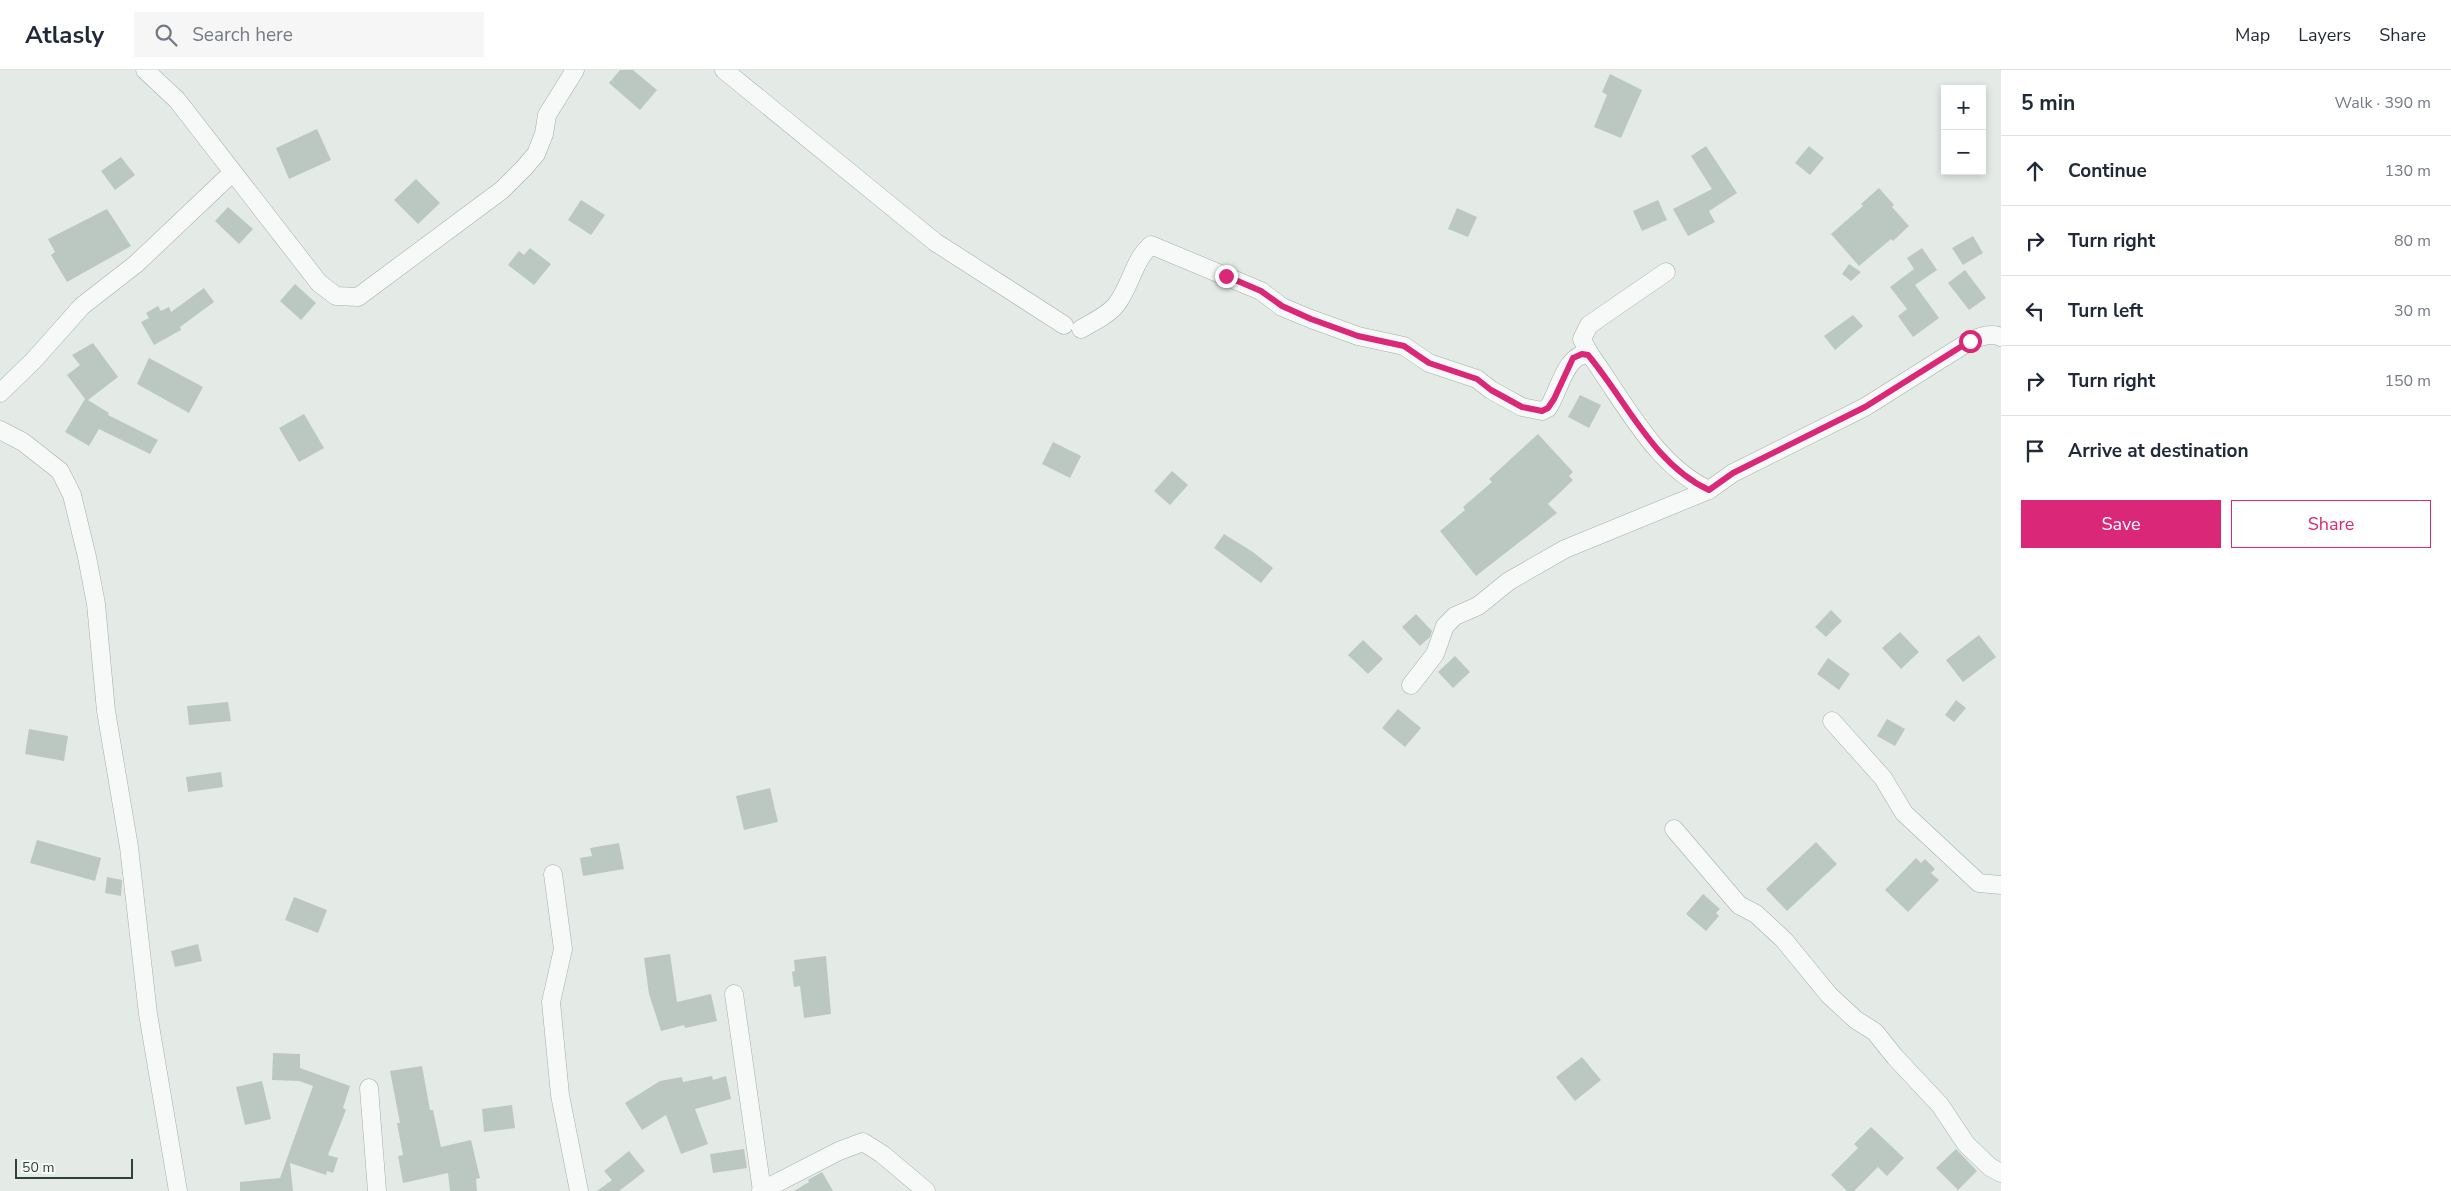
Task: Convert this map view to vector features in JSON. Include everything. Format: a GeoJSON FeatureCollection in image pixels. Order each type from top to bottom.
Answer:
{"type":"FeatureCollection","features":[{"type":"Feature","properties":{"kind":"street"},"geometry":{"type":"LineString","coordinates":[[145,70],[177,100],[319,283],[336,296],[358,297],[502,190],[524,168],[536,154],[544,134],[547,115],[575,70]]}},
{"type":"Feature","properties":{"kind":"street"},"geometry":{"type":"LineString","coordinates":[[724,70],[935,242],[1064,325]]}},
{"type":"Feature","properties":{"kind":"street"},"geometry":{"type":"LineString","coordinates":[[0,393],[34,360],[82,306],[136,264],[232,173]]}},
{"type":"Feature","properties":{"kind":"street"},"geometry":{"type":"LineString","coordinates":[[1081,329],[1099,319],[1116,305],[1141,254],[1151,245],[1261,291],[1282,306],[1311,319],[1358,336],[1404,346],[1429,363],[1477,379],[1491,390],[1522,407],[1542,411],[1548,408],[1573,358],[1582,354],[1588,355]]}},
{"type":"Feature","properties":{"kind":"street"},"geometry":{"type":"LineString","coordinates":[[1666,272],[1589,326],[1582,339],[1588,355],[1603,372],[1621,401],[1665,458],[1691,482],[1709,490]]}},
{"type":"Feature","properties":{"kind":"street"},"geometry":{"type":"LineString","coordinates":[[1411,686],[1435,654],[1445,626],[1455,616],[1478,606],[1509,581],[1565,549],[1709,490],[1733,473],[1865,407],[1970,341],[1982,336],[1996,334],[2001,337]]}},
{"type":"Feature","properties":{"kind":"street"},"geometry":{"type":"LineString","coordinates":[[0,430],[23,442],[60,471],[72,495],[87,558],[100,643],[106,711],[129,847],[148,1014],[178,1191]]}},
{"type":"Feature","properties":{"kind":"street"},"geometry":{"type":"LineString","coordinates":[[1832,722],[1883,778],[1904,813],[1979,882],[2001,886]]}},
{"type":"Feature","properties":{"kind":"street"},"geometry":{"type":"LineString","coordinates":[[1674,829],[1739,905],[1756,914],[1790,947],[1830,995],[1856,1020],[1875,1032],[1895,1057],[1940,1105],[1966,1144],[1990,1167],[2001,1173]]}},
{"type":"Feature","properties":{"kind":"street"},"geometry":{"type":"LineString","coordinates":[[553,874],[563,948],[551,1002],[560,1094],[579,1191]]}},
{"type":"Feature","properties":{"kind":"street"},"geometry":{"type":"LineString","coordinates":[[734,994],[762,1191],[839,1151],[863,1142],[882,1154],[926,1191]]}},
{"type":"Feature","properties":{"kind":"street"},"geometry":{"type":"LineString","coordinates":[[370,1088],[376,1191]]}},
{"type":"Feature","properties":{"kind":"building"},"geometry":{"type":"Polygon","coordinates":[[[620,70],[633,70],[657,90],[640,110],[609,83],[620,70]]]}},
{"type":"Feature","properties":{"kind":"building"},"geometry":{"type":"Polygon","coordinates":[[[1610,74],[1642,90],[1621,138],[1594,127],[1607,95],[1602,92],[1610,74]]]}},
{"type":"Feature","properties":{"kind":"building"},"geometry":{"type":"Polygon","coordinates":[[[317,129],[331,160],[289,179],[276,148],[317,129]]]}},
{"type":"Feature","properties":{"kind":"building"},"geometry":{"type":"Polygon","coordinates":[[[1706,146],[1737,193],[1709,211],[1715,222],[1688,236],[1673,209],[1712,189],[1691,156],[1706,146]]]}},
{"type":"Feature","properties":{"kind":"building"},"geometry":{"type":"Polygon","coordinates":[[[1809,146],[1824,158],[1810,175],[1795,163],[1809,146]]]}},
{"type":"Feature","properties":{"kind":"building"},"geometry":{"type":"Polygon","coordinates":[[[121,157],[135,175],[115,190],[101,171],[121,157]]]}},
{"type":"Feature","properties":{"kind":"building"},"geometry":{"type":"Polygon","coordinates":[[[416,179],[440,203],[418,224],[394,200],[416,179]]]}},
{"type":"Feature","properties":{"kind":"building"},"geometry":{"type":"Polygon","coordinates":[[[1879,188],[1894,205],[1892,207],[1909,226],[1893,241],[1891,239],[1859,266],[1831,234],[1863,206],[1861,204],[1879,188]]]}},
{"type":"Feature","properties":{"kind":"building"},"geometry":{"type":"Polygon","coordinates":[[[581,200],[605,215],[591,235],[568,220],[581,200]]]}},
{"type":"Feature","properties":{"kind":"building"},"geometry":{"type":"Polygon","coordinates":[[[1658,200],[1667,220],[1642,231],[1633,211],[1658,200]]]}},
{"type":"Feature","properties":{"kind":"building"},"geometry":{"type":"Polygon","coordinates":[[[228,207],[253,229],[239,244],[215,221],[228,207]]]}},
{"type":"Feature","properties":{"kind":"building"},"geometry":{"type":"Polygon","coordinates":[[[1457,208],[1477,217],[1468,237],[1448,229],[1457,208]]]}},
{"type":"Feature","properties":{"kind":"building"},"geometry":{"type":"Polygon","coordinates":[[[107,209],[131,246],[67,282],[51,255],[55,252],[48,239],[107,209]]]}},
{"type":"Feature","properties":{"kind":"building"},"geometry":{"type":"Polygon","coordinates":[[[1973,236],[1983,253],[1963,265],[1952,248],[1973,236]]]}},
{"type":"Feature","properties":{"kind":"building"},"geometry":{"type":"Polygon","coordinates":[[[530,248],[551,264],[534,285],[508,265],[519,251],[524,255],[530,248]]]}},
{"type":"Feature","properties":{"kind":"building"},"geometry":{"type":"Polygon","coordinates":[[[1922,248],[1937,270],[1915,285],[1939,318],[1913,337],[1898,316],[1907,309],[1890,287],[1914,269],[1907,258],[1922,248]]]}},
{"type":"Feature","properties":{"kind":"building"},"geometry":{"type":"Polygon","coordinates":[[[1849,264],[1861,272],[1851,281],[1842,274],[1849,264]]]}},
{"type":"Feature","properties":{"kind":"building"},"geometry":{"type":"Polygon","coordinates":[[[1965,270],[1986,298],[1969,310],[1948,283],[1965,270]]]}},
{"type":"Feature","properties":{"kind":"building"},"geometry":{"type":"Polygon","coordinates":[[[295,284],[316,303],[301,320],[280,301],[295,284]]]}},
{"type":"Feature","properties":{"kind":"building"},"geometry":{"type":"Polygon","coordinates":[[[204,288],[214,302],[180,327],[181,330],[154,345],[141,322],[149,318],[146,313],[158,306],[161,311],[169,307],[171,312],[204,288]]]}},
{"type":"Feature","properties":{"kind":"building"},"geometry":{"type":"Polygon","coordinates":[[[1853,315],[1863,326],[1835,350],[1824,336],[1853,315]]]}},
{"type":"Feature","properties":{"kind":"building"},"geometry":{"type":"Polygon","coordinates":[[[93,343],[118,377],[88,400],[109,413],[108,415],[158,440],[150,454],[99,429],[89,446],[65,432],[85,399],[67,375],[80,365],[72,355],[93,343]]]}},
{"type":"Feature","properties":{"kind":"building"},"geometry":{"type":"Polygon","coordinates":[[[149,358],[203,387],[189,413],[137,384],[149,358]]]}},
{"type":"Feature","properties":{"kind":"building"},"geometry":{"type":"Polygon","coordinates":[[[1580,395],[1601,405],[1589,428],[1568,417],[1580,395]]]}},
{"type":"Feature","properties":{"kind":"building"},"geometry":{"type":"Polygon","coordinates":[[[304,414],[324,448],[299,462],[279,428],[304,414]]]}},
{"type":"Feature","properties":{"kind":"building"},"geometry":{"type":"Polygon","coordinates":[[[1538,434],[1573,472],[1569,476],[1573,480],[1548,504],[1557,513],[1476,576],[1440,531],[1465,510],[1463,507],[1492,482],[1489,479],[1538,434]]]}},
{"type":"Feature","properties":{"kind":"building"},"geometry":{"type":"Polygon","coordinates":[[[1053,442],[1081,456],[1070,478],[1042,464],[1053,442]]]}},
{"type":"Feature","properties":{"kind":"building"},"geometry":{"type":"Polygon","coordinates":[[[1172,471],[1188,485],[1170,505],[1154,491],[1172,471]]]}},
{"type":"Feature","properties":{"kind":"building"},"geometry":{"type":"Polygon","coordinates":[[[1224,534],[1253,552],[1273,568],[1261,583],[1214,548],[1224,534]]]}},
{"type":"Feature","properties":{"kind":"building"},"geometry":{"type":"Polygon","coordinates":[[[1831,610],[1842,621],[1826,637],[1815,627],[1831,610]]]}},
{"type":"Feature","properties":{"kind":"building"},"geometry":{"type":"Polygon","coordinates":[[[1416,614],[1432,631],[1430,637],[1420,646],[1402,627],[1416,614]]]}},
{"type":"Feature","properties":{"kind":"building"},"geometry":{"type":"Polygon","coordinates":[[[1900,632],[1919,652],[1901,669],[1882,648],[1900,632]]]}},
{"type":"Feature","properties":{"kind":"building"},"geometry":{"type":"Polygon","coordinates":[[[1979,635],[1996,657],[1963,682],[1946,660],[1979,635]]]}},
{"type":"Feature","properties":{"kind":"building"},"geometry":{"type":"Polygon","coordinates":[[[1363,640],[1383,659],[1368,674],[1348,655],[1363,640]]]}},
{"type":"Feature","properties":{"kind":"building"},"geometry":{"type":"Polygon","coordinates":[[[1455,656],[1470,672],[1453,688],[1438,672],[1455,656]]]}},
{"type":"Feature","properties":{"kind":"building"},"geometry":{"type":"Polygon","coordinates":[[[1828,658],[1850,674],[1839,690],[1817,674],[1828,658]]]}},
{"type":"Feature","properties":{"kind":"building"},"geometry":{"type":"Polygon","coordinates":[[[1956,700],[1966,708],[1954,722],[1945,715],[1956,700]]]}},
{"type":"Feature","properties":{"kind":"building"},"geometry":{"type":"Polygon","coordinates":[[[228,702],[231,721],[189,725],[187,706],[228,702]]]}},
{"type":"Feature","properties":{"kind":"building"},"geometry":{"type":"Polygon","coordinates":[[[1398,709],[1421,728],[1405,747],[1382,728],[1398,709]]]}},
{"type":"Feature","properties":{"kind":"building"},"geometry":{"type":"Polygon","coordinates":[[[1887,719],[1905,729],[1895,746],[1877,736],[1887,719]]]}},
{"type":"Feature","properties":{"kind":"building"},"geometry":{"type":"Polygon","coordinates":[[[29,729],[68,736],[64,761],[25,754],[29,729]]]}},
{"type":"Feature","properties":{"kind":"building"},"geometry":{"type":"Polygon","coordinates":[[[221,772],[223,787],[188,792],[186,777],[221,772]]]}},
{"type":"Feature","properties":{"kind":"building"},"geometry":{"type":"Polygon","coordinates":[[[770,788],[778,822],[744,830],[736,796],[770,788]]]}},
{"type":"Feature","properties":{"kind":"building"},"geometry":{"type":"Polygon","coordinates":[[[37,840],[101,858],[95,881],[30,863],[37,840]]]}},
{"type":"Feature","properties":{"kind":"building"},"geometry":{"type":"Polygon","coordinates":[[[1816,842],[1837,864],[1787,911],[1766,889],[1816,842]]]}},
{"type":"Feature","properties":{"kind":"building"},"geometry":{"type":"Polygon","coordinates":[[[619,843],[624,869],[583,876],[580,858],[592,856],[590,848],[619,843]]]}},
{"type":"Feature","properties":{"kind":"building"},"geometry":{"type":"Polygon","coordinates":[[[1916,858],[1921,863],[1925,859],[1935,869],[1931,873],[1939,880],[1908,912],[1885,890],[1916,858]]]}},
{"type":"Feature","properties":{"kind":"building"},"geometry":{"type":"Polygon","coordinates":[[[107,877],[122,880],[121,896],[105,893],[107,877]]]}},
{"type":"Feature","properties":{"kind":"building"},"geometry":{"type":"Polygon","coordinates":[[[1703,894],[1720,909],[1716,913],[1719,916],[1706,931],[1686,914],[1703,894]]]}},
{"type":"Feature","properties":{"kind":"building"},"geometry":{"type":"Polygon","coordinates":[[[294,897],[327,910],[318,933],[285,920],[294,897]]]}},
{"type":"Feature","properties":{"kind":"building"},"geometry":{"type":"Polygon","coordinates":[[[198,944],[202,961],[175,967],[171,951],[198,944]]]}},
{"type":"Feature","properties":{"kind":"building"},"geometry":{"type":"Polygon","coordinates":[[[670,954],[677,1002],[711,994],[717,1021],[685,1028],[684,1025],[661,1031],[649,994],[644,958],[670,954]]]}},
{"type":"Feature","properties":{"kind":"building"},"geometry":{"type":"Polygon","coordinates":[[[826,956],[831,1014],[804,1018],[800,986],[794,987],[792,972],[795,971],[794,960],[826,956]]]}},
{"type":"Feature","properties":{"kind":"building"},"geometry":{"type":"Polygon","coordinates":[[[273,1053],[300,1054],[300,1068],[350,1086],[343,1108],[346,1110],[328,1155],[338,1158],[333,1173],[327,1171],[326,1175],[290,1163],[293,1191],[240,1191],[240,1182],[280,1178],[313,1086],[299,1081],[272,1080],[273,1053]]]}},
{"type":"Feature","properties":{"kind":"building"},"geometry":{"type":"Polygon","coordinates":[[[1582,1057],[1601,1080],[1575,1101],[1556,1077],[1582,1057]]]}},
{"type":"Feature","properties":{"kind":"building"},"geometry":{"type":"Polygon","coordinates":[[[422,1066],[430,1110],[433,1110],[441,1147],[471,1140],[480,1178],[476,1179],[477,1191],[450,1191],[448,1173],[403,1183],[398,1156],[403,1155],[397,1123],[400,1123],[390,1071],[422,1066]]]}},
{"type":"Feature","properties":{"kind":"building"},"geometry":{"type":"Polygon","coordinates":[[[712,1076],[713,1080],[726,1076],[731,1099],[695,1109],[708,1144],[681,1154],[666,1115],[642,1130],[625,1103],[660,1081],[682,1077],[683,1082],[712,1076]]]}},
{"type":"Feature","properties":{"kind":"building"},"geometry":{"type":"Polygon","coordinates":[[[262,1081],[271,1119],[245,1125],[236,1087],[262,1081]]]}},
{"type":"Feature","properties":{"kind":"building"},"geometry":{"type":"Polygon","coordinates":[[[512,1105],[515,1128],[484,1132],[482,1109],[512,1105]]]}},
{"type":"Feature","properties":{"kind":"building"},"geometry":{"type":"Polygon","coordinates":[[[1871,1127],[1904,1158],[1887,1176],[1878,1167],[1854,1191],[1847,1191],[1831,1175],[1858,1148],[1854,1144],[1871,1127]]]}},
{"type":"Feature","properties":{"kind":"building"},"geometry":{"type":"Polygon","coordinates":[[[744,1149],[747,1168],[713,1173],[710,1154],[744,1149]]]}},
{"type":"Feature","properties":{"kind":"building"},"geometry":{"type":"Polygon","coordinates":[[[1956,1149],[1977,1171],[1958,1190],[1936,1168],[1956,1149]]]}},
{"type":"Feature","properties":{"kind":"building"},"geometry":{"type":"Polygon","coordinates":[[[629,1151],[645,1171],[619,1191],[597,1191],[612,1180],[604,1171],[629,1151]]]}},
{"type":"Feature","properties":{"kind":"building"},"geometry":{"type":"Polygon","coordinates":[[[822,1172],[833,1191],[794,1191],[809,1182],[808,1180],[822,1172]]]}},
{"type":"Feature","properties":{"kind":"route"},"geometry":{"type":"LineString","coordinates":[[1226,276],[1261,291],[1282,306],[1311,319],[1358,336],[1404,346],[1429,363],[1477,379],[1491,390],[1522,407],[1542,411],[1548,408],[1573,358],[1582,354],[1588,355],[1603,372],[1621,401],[1665,458],[1691,482],[1709,490],[1733,473],[1865,407],[1970,341]]}}]}
